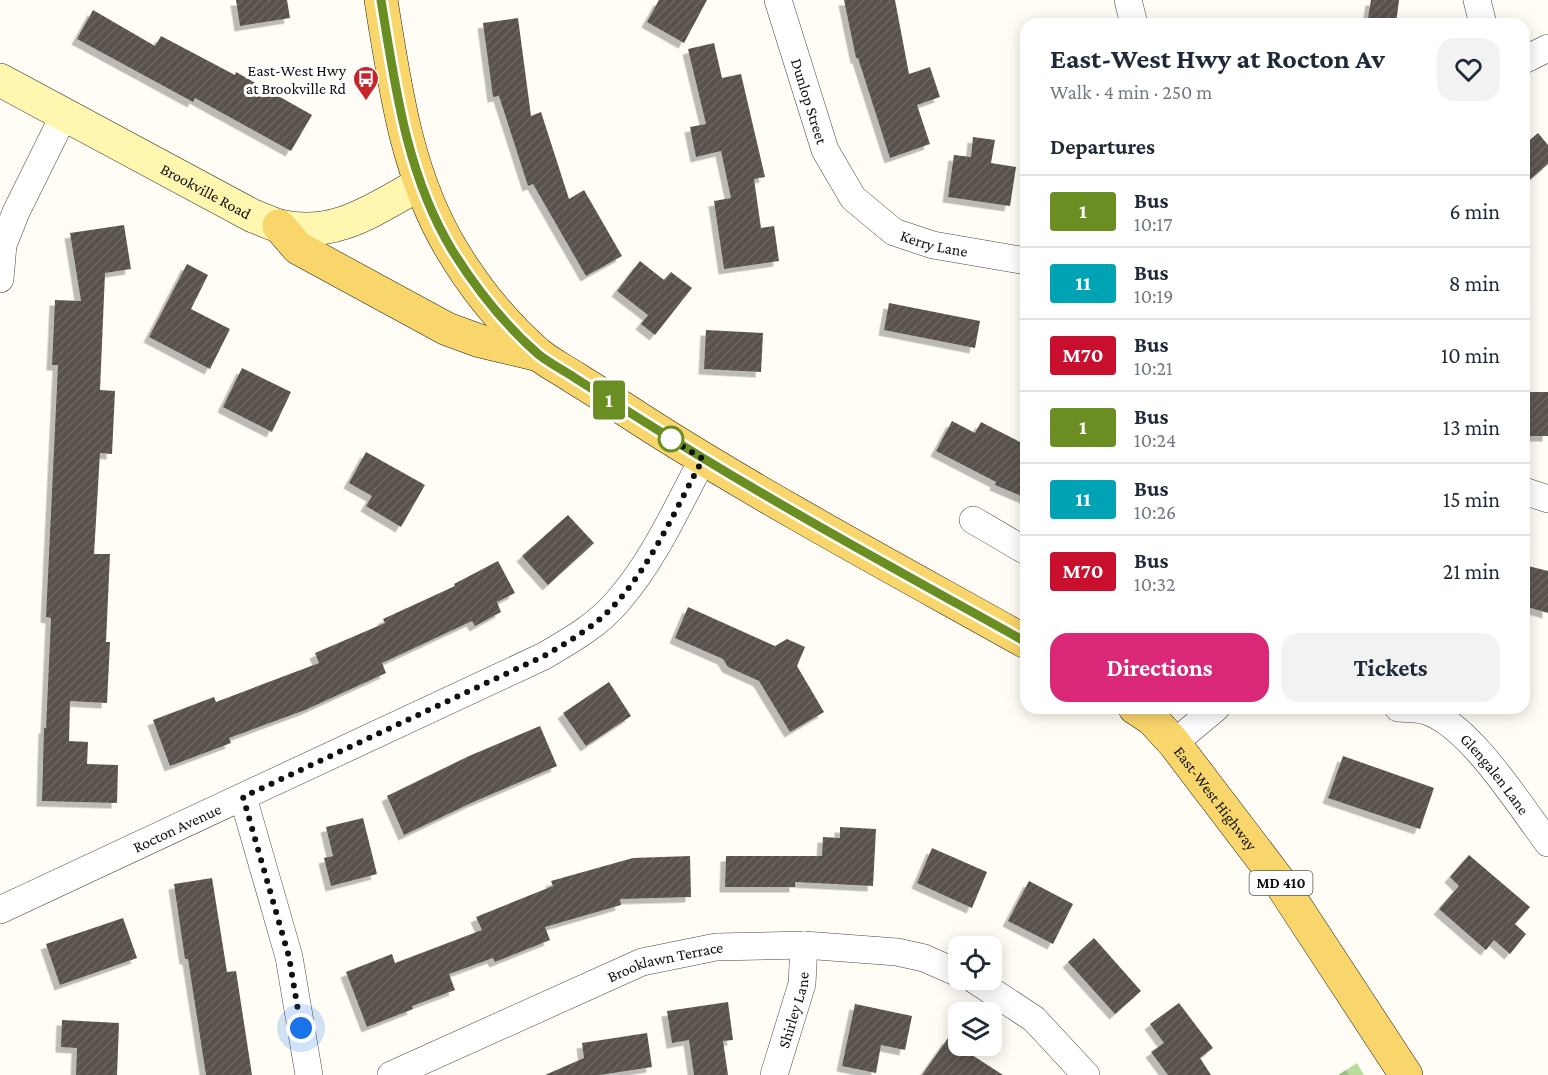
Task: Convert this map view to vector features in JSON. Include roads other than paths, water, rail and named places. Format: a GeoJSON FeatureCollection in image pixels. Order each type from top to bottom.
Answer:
{"type":"FeatureCollection","features":[{"type":"Feature","properties":{"kind":"main road"},"geometry":{"type":"LineString","coordinates":[[381,0],[408,144],[420,184],[434,216],[452,250],[478,288],[500,315],[540,355],[703,459],[1020,639]]}},
{"type":"Feature","properties":{"kind":"main road","name":"Brookville Road"},"geometry":{"type":"LineString","coordinates":[[0,80],[254,216],[279,226],[306,230],[332,227],[354,220],[420,184]]}},
{"type":"Feature","properties":{"kind":"main road"},"geometry":{"type":"LineString","coordinates":[[279,226],[298,248],[447,329],[480,341],[540,355]]}},
{"type":"Feature","properties":{"kind":"main road","name":"East-West Highway"},"geometry":{"type":"LineString","coordinates":[[1144,714],[1152,719],[1174,743],[1279,881],[1406,1075]]}},
{"type":"Feature","properties":{"kind":"street","name":"Dunlop Street"},"geometry":{"type":"LineString","coordinates":[[778,0],[825,150],[853,198]]}},
{"type":"Feature","properties":{"kind":"street"},"geometry":{"type":"LineString","coordinates":[[1128,0],[1132,18]]}},
{"type":"Feature","properties":{"kind":"street"},"geometry":{"type":"LineString","coordinates":[[1477,0],[1482,18]]}},
{"type":"Feature","properties":{"kind":"street"},"geometry":{"type":"LineString","coordinates":[[1530,57],[1548,48]]}},
{"type":"Feature","properties":{"kind":"street"},"geometry":{"type":"LineString","coordinates":[[0,279],[3,245],[16,212],[64,115]]}},
{"type":"Feature","properties":{"kind":"street","name":"Kerry Lane"},"geometry":{"type":"LineString","coordinates":[[853,198],[894,231],[933,245],[1020,260]]}},
{"type":"Feature","properties":{"kind":"street","name":"Rocton Avenue"},"geometry":{"type":"LineString","coordinates":[[0,910],[544,656],[584,633],[617,603],[642,569],[703,459]]}},
{"type":"Feature","properties":{"kind":"street"},"geometry":{"type":"LineString","coordinates":[[973,520],[1020,547]]}},
{"type":"Feature","properties":{"kind":"street"},"geometry":{"type":"LineString","coordinates":[[1174,743],[1209,714]]}},
{"type":"Feature","properties":{"kind":"street","name":"Glengalen Lane"},"geometry":{"type":"LineString","coordinates":[[1431,714],[1454,726],[1476,748],[1548,843]]}},
{"type":"Feature","properties":{"kind":"street"},"geometry":{"type":"LineString","coordinates":[[243,797],[289,957],[309,1075]]}},
{"type":"Feature","properties":{"kind":"street","name":"Brooklawn Terrace"},"geometry":{"type":"LineString","coordinates":[[391,1075],[642,962],[716,948],[804,945],[897,952],[924,958],[948,969]]}},
{"type":"Feature","properties":{"kind":"street","name":"Shirley Lane"},"geometry":{"type":"LineString","coordinates":[[774,1075],[802,984],[804,945]]}},
{"type":"Feature","properties":{"kind":"street"},"geometry":{"type":"LineString","coordinates":[[990,990],[1034,1019],[1086,1075]]}},
{"type":"Feature","properties":{"kind":"place","name":"East-West Hwy at Brookville Rd"},"geometry":{"type":"Point","coordinates":[366,102]}}]}
